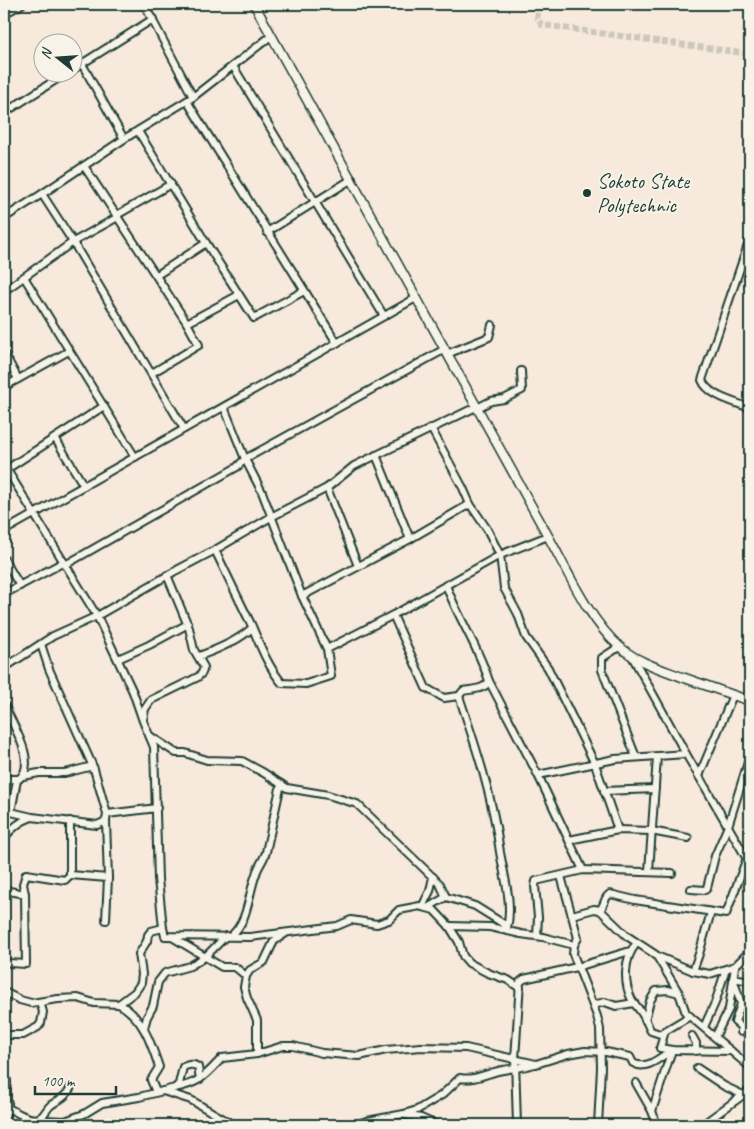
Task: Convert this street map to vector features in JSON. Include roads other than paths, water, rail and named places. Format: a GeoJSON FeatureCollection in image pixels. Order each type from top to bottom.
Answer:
{"type":"FeatureCollection","features":[{"type":"Feature","properties":{"kind":"street"},"geometry":{"type":"LineString","coordinates":[[4,14],[22,4]]}},
{"type":"Feature","properties":{"kind":"street"},"geometry":{"type":"LineString","coordinates":[[144,4],[153,19],[190,99],[267,232],[337,343]]}},
{"type":"Feature","properties":{"kind":"street"},"geometry":{"type":"LineString","coordinates":[[254,4],[548,536],[602,628],[620,647],[632,656],[658,668],[750,701]]}},
{"type":"Feature","properties":{"kind":"street"},"geometry":{"type":"LineString","coordinates":[[124,139],[82,64],[153,19]]}},
{"type":"Feature","properties":{"kind":"street"},"geometry":{"type":"LineString","coordinates":[[4,218],[124,139],[190,99],[271,36]]}},
{"type":"Feature","properties":{"kind":"street"},"geometry":{"type":"LineString","coordinates":[[233,66],[384,316]]}},
{"type":"Feature","properties":{"kind":"street"},"geometry":{"type":"LineString","coordinates":[[4,113],[52,82]]}},
{"type":"Feature","properties":{"kind":"street"},"geometry":{"type":"LineString","coordinates":[[138,131],[254,318],[304,291]]}},
{"type":"Feature","properties":{"kind":"street"},"geometry":{"type":"LineString","coordinates":[[84,166],[187,323],[199,345],[152,373]]}},
{"type":"Feature","properties":{"kind":"street"},"geometry":{"type":"LineString","coordinates":[[267,232],[352,179]]}},
{"type":"Feature","properties":{"kind":"street"},"geometry":{"type":"LineString","coordinates":[[4,291],[73,242],[171,184]]}},
{"type":"Feature","properties":{"kind":"street"},"geometry":{"type":"LineString","coordinates":[[42,194],[73,242],[184,429]]}},
{"type":"Feature","properties":{"kind":"street"},"geometry":{"type":"LineString","coordinates":[[750,239],[702,380],[704,386],[711,392],[750,405]]}},
{"type":"Feature","properties":{"kind":"street"},"geometry":{"type":"LineString","coordinates":[[156,275],[206,243]]}},
{"type":"Feature","properties":{"kind":"street"},"geometry":{"type":"LineString","coordinates":[[24,277],[135,457]]}},
{"type":"Feature","properties":{"kind":"street"},"geometry":{"type":"LineString","coordinates":[[187,323],[238,295]]}},
{"type":"Feature","properties":{"kind":"street"},"geometry":{"type":"LineString","coordinates":[[4,531],[416,298]]}},
{"type":"Feature","properties":{"kind":"street"},"geometry":{"type":"LineString","coordinates":[[4,594],[64,563],[236,467],[245,459],[446,351],[490,336],[492,325]]}},
{"type":"Feature","properties":{"kind":"street"},"geometry":{"type":"LineString","coordinates":[[4,387],[69,351]]}},
{"type":"Feature","properties":{"kind":"street"},"geometry":{"type":"LineString","coordinates":[[4,352],[18,379]]}},
{"type":"Feature","properties":{"kind":"street"},"geometry":{"type":"LineString","coordinates":[[4,668],[53,636],[98,616],[167,575],[327,488],[354,466],[492,400],[504,399],[522,390],[521,371]]}},
{"type":"Feature","properties":{"kind":"street"},"geometry":{"type":"LineString","coordinates":[[104,406],[55,438],[5,467],[98,616],[133,692],[154,747],[158,879],[165,936],[268,936],[337,926],[351,920],[377,924],[389,920],[399,910],[410,907],[424,907],[434,910],[449,926],[459,942],[463,956],[469,963],[488,973],[508,980],[520,988]]}},
{"type":"Feature","properties":{"kind":"street"},"geometry":{"type":"LineString","coordinates":[[215,550],[265,657],[282,683],[306,684],[331,676],[327,649],[302,596],[262,492],[245,459],[224,407]]}},
{"type":"Feature","properties":{"kind":"street"},"geometry":{"type":"LineString","coordinates":[[431,428],[464,488],[470,504],[486,528],[500,555],[504,588],[507,595],[518,614],[526,637],[548,668],[594,764],[618,830]]}},
{"type":"Feature","properties":{"kind":"street"},"geometry":{"type":"LineString","coordinates":[[55,438],[84,486]]}},
{"type":"Feature","properties":{"kind":"street"},"geometry":{"type":"LineString","coordinates":[[376,455],[410,539]]}},
{"type":"Feature","properties":{"kind":"street"},"geometry":{"type":"LineString","coordinates":[[327,488],[358,566]]}},
{"type":"Feature","properties":{"kind":"street"},"geometry":{"type":"LineString","coordinates":[[302,596],[410,539],[470,504]]}},
{"type":"Feature","properties":{"kind":"street"},"geometry":{"type":"LineString","coordinates":[[327,649],[393,615],[500,555],[548,536]]}},
{"type":"Feature","properties":{"kind":"street"},"geometry":{"type":"LineString","coordinates":[[4,559],[20,586]]}},
{"type":"Feature","properties":{"kind":"street"},"geometry":{"type":"LineString","coordinates":[[143,721],[145,709],[151,700],[201,675],[204,667],[194,650],[188,624],[167,575]]}},
{"type":"Feature","properties":{"kind":"street"},"geometry":{"type":"LineString","coordinates":[[446,585],[452,601],[483,662],[489,681],[538,774],[583,870]]}},
{"type":"Feature","properties":{"kind":"street"},"geometry":{"type":"LineString","coordinates":[[393,615],[426,688],[444,698],[459,696],[463,690],[483,688],[489,681]]}},
{"type":"Feature","properties":{"kind":"street"},"geometry":{"type":"LineString","coordinates":[[118,659],[188,624]]}},
{"type":"Feature","properties":{"kind":"street"},"geometry":{"type":"LineString","coordinates":[[199,656],[242,636],[252,628]]}},
{"type":"Feature","properties":{"kind":"street"},"geometry":{"type":"LineString","coordinates":[[41,644],[49,669],[94,769],[106,818],[108,878],[106,920]]}},
{"type":"Feature","properties":{"kind":"street"},"geometry":{"type":"LineString","coordinates":[[620,647],[602,658],[602,670],[636,757]]}},
{"type":"Feature","properties":{"kind":"street"},"geometry":{"type":"LineString","coordinates":[[600,910],[604,906],[606,897],[610,894],[723,915],[728,913],[735,888],[749,861],[686,754],[632,656]]}},
{"type":"Feature","properties":{"kind":"street"},"geometry":{"type":"LineString","coordinates":[[699,776],[733,695]]}},
{"type":"Feature","properties":{"kind":"street"},"geometry":{"type":"LineString","coordinates":[[459,696],[486,778],[496,822],[505,873],[508,906],[507,928]]}},
{"type":"Feature","properties":{"kind":"street"},"geometry":{"type":"LineString","coordinates":[[4,704],[8,716],[20,736],[24,754],[11,812],[32,817],[97,825],[106,818],[157,808]]}},
{"type":"Feature","properties":{"kind":"street"},"geometry":{"type":"LineString","coordinates":[[150,736],[176,754],[185,753],[207,760],[242,761],[287,788],[328,795],[357,804],[440,884],[446,897]]}},
{"type":"Feature","properties":{"kind":"street"},"geometry":{"type":"LineString","coordinates":[[538,774],[615,759],[686,754]]}},
{"type":"Feature","properties":{"kind":"street"},"geometry":{"type":"LineString","coordinates":[[691,889],[705,890],[707,888],[715,856],[728,826],[750,756]]}},
{"type":"Feature","properties":{"kind":"street"},"geometry":{"type":"LineString","coordinates":[[649,871],[657,757]]}},
{"type":"Feature","properties":{"kind":"street"},"geometry":{"type":"LineString","coordinates":[[4,779],[20,778],[39,773],[65,773],[89,767],[94,769]]}},
{"type":"Feature","properties":{"kind":"street"},"geometry":{"type":"LineString","coordinates":[[144,1028],[153,1006],[158,982],[165,973],[190,966],[205,957],[242,923],[256,873],[263,862],[266,852],[281,784]]}},
{"type":"Feature","properties":{"kind":"street"},"geometry":{"type":"LineString","coordinates":[[604,791],[655,789]]}},
{"type":"Feature","properties":{"kind":"street"},"geometry":{"type":"LineString","coordinates":[[4,838],[13,828],[32,817]]}},
{"type":"Feature","properties":{"kind":"street"},"geometry":{"type":"LineString","coordinates":[[4,961],[10,964],[26,964],[25,894],[23,884],[26,874],[65,880],[70,875],[70,821]]}},
{"type":"Feature","properties":{"kind":"street"},"geometry":{"type":"LineString","coordinates":[[570,840],[618,830],[651,831],[688,838]]}},
{"type":"Feature","properties":{"kind":"street"},"geometry":{"type":"LineString","coordinates":[[537,936],[538,917],[535,883],[538,880],[583,870],[672,872]]}},
{"type":"Feature","properties":{"kind":"street"},"geometry":{"type":"LineString","coordinates":[[70,875],[108,878]]}},
{"type":"Feature","properties":{"kind":"street"},"geometry":{"type":"LineString","coordinates":[[561,876],[578,938],[572,954],[593,1005],[600,1029],[601,1068],[598,1125]]}},
{"type":"Feature","properties":{"kind":"street"},"geometry":{"type":"LineString","coordinates":[[424,907],[433,877]]}},
{"type":"Feature","properties":{"kind":"street"},"geometry":{"type":"LineString","coordinates":[[4,890],[25,894]]}},
{"type":"Feature","properties":{"kind":"street"},"geometry":{"type":"LineString","coordinates":[[424,907],[446,897],[475,906],[507,928],[521,934],[574,945]]}},
{"type":"Feature","properties":{"kind":"street"},"geometry":{"type":"LineString","coordinates":[[572,915],[594,909],[600,910],[636,944],[693,971],[710,974],[726,969],[734,966],[750,951]]}},
{"type":"Feature","properties":{"kind":"street"},"geometry":{"type":"LineString","coordinates":[[693,971],[711,912]]}},
{"type":"Feature","properties":{"kind":"street"},"geometry":{"type":"LineString","coordinates":[[449,926],[507,928]]}},
{"type":"Feature","properties":{"kind":"street"},"geometry":{"type":"LineString","coordinates":[[119,1004],[135,992],[141,982],[140,954],[150,931],[163,928]]}},
{"type":"Feature","properties":{"kind":"street"},"geometry":{"type":"LineString","coordinates":[[257,1054],[257,1020],[244,987],[246,976],[250,970],[264,962],[274,941],[288,932]]}},
{"type":"Feature","properties":{"kind":"street"},"geometry":{"type":"LineString","coordinates":[[171,936],[222,966],[235,966],[246,976]]}},
{"type":"Feature","properties":{"kind":"street"},"geometry":{"type":"LineString","coordinates":[[516,1125],[515,1059],[520,982],[524,979],[578,967],[630,951],[636,944]]}},
{"type":"Feature","properties":{"kind":"street"},"geometry":{"type":"LineString","coordinates":[[630,951],[626,980],[628,992],[651,1031],[663,1035]]}},
{"type":"Feature","properties":{"kind":"street"},"geometry":{"type":"LineString","coordinates":[[656,955],[679,992],[686,1013],[750,1067]]}},
{"type":"Feature","properties":{"kind":"street"},"geometry":{"type":"LineString","coordinates":[[715,1037],[729,1009],[734,966]]}},
{"type":"Feature","properties":{"kind":"street"},"geometry":{"type":"LineString","coordinates":[[704,1027],[715,1003],[726,969]]}},
{"type":"Feature","properties":{"kind":"street"},"geometry":{"type":"LineString","coordinates":[[733,978],[750,981]]}},
{"type":"Feature","properties":{"kind":"street"},"geometry":{"type":"LineString","coordinates":[[733,978],[741,1004],[735,1022],[741,1027],[741,1032]]}},
{"type":"Feature","properties":{"kind":"street"},"geometry":{"type":"LineString","coordinates":[[645,1020],[650,1001],[656,992],[668,990],[679,992]]}},
{"type":"Feature","properties":{"kind":"street"},"geometry":{"type":"LineString","coordinates":[[4,992],[20,1000],[32,1002],[58,998],[78,998],[94,1003],[119,1004],[126,1008],[144,1028],[159,1067],[150,1080],[159,1091],[191,1100],[234,1125]]}},
{"type":"Feature","properties":{"kind":"street"},"geometry":{"type":"LineString","coordinates":[[4,1035],[23,1035],[38,1026],[41,1023],[43,1012],[40,1002]]}},
{"type":"Feature","properties":{"kind":"street"},"geometry":{"type":"LineString","coordinates":[[593,1005],[605,1002],[616,1006],[634,1003]]}},
{"type":"Feature","properties":{"kind":"street"},"geometry":{"type":"LineString","coordinates":[[690,1016],[670,1027],[663,1035],[660,1047],[672,1050],[731,1051]]}},
{"type":"Feature","properties":{"kind":"street"},"geometry":{"type":"LineString","coordinates":[[692,1036],[696,1043],[696,1051]]}},
{"type":"Feature","properties":{"kind":"street"},"geometry":{"type":"LineString","coordinates":[[41,1117],[45,1120],[65,1121],[84,1114],[102,1103],[139,1097],[193,1084],[207,1074],[222,1058],[257,1054],[282,1046],[293,1046],[322,1053],[359,1056],[386,1050],[421,1047],[466,1048],[536,1064]]}},
{"type":"Feature","properties":{"kind":"street"},"geometry":{"type":"LineString","coordinates":[[354,1125],[417,1110],[442,1096],[460,1078],[479,1077],[502,1070],[516,1069],[584,1051],[630,1056],[633,1063],[642,1067],[654,1062],[672,1050]]}},
{"type":"Feature","properties":{"kind":"street"},"geometry":{"type":"LineString","coordinates":[[652,1111],[672,1050]]}},
{"type":"Feature","properties":{"kind":"street"},"geometry":{"type":"LineString","coordinates":[[175,1088],[179,1084],[183,1067],[195,1065],[198,1067],[200,1079]]}},
{"type":"Feature","properties":{"kind":"street"},"geometry":{"type":"LineString","coordinates":[[698,1068],[724,1086],[743,1095]]}},
{"type":"Feature","properties":{"kind":"street"},"geometry":{"type":"LineString","coordinates":[[4,1071],[7,1080],[6,1098],[8,1108],[4,1122]]}},
{"type":"Feature","properties":{"kind":"street"},"geometry":{"type":"LineString","coordinates":[[636,1083],[652,1111],[657,1125]]}},
{"type":"Feature","properties":{"kind":"street"},"geometry":{"type":"LineString","coordinates":[[8,1108],[36,1119],[41,1117],[49,1107],[67,1094],[71,1086]]}},
{"type":"Feature","properties":{"kind":"street"},"geometry":{"type":"LineString","coordinates":[[702,1125],[750,1090]]}},
{"type":"Feature","properties":{"kind":"street"},"geometry":{"type":"LineString","coordinates":[[404,1114],[421,1118],[437,1125]]}},
{"type":"Feature","properties":{"kind":"tunnel"},"geometry":{"type":"LineString","coordinates":[[540,4],[537,18],[542,25],[750,54]]}},
{"type":"Feature","properties":{"kind":"place","name":"Sokoto State Polytechnic"},"geometry":{"type":"Point","coordinates":[587,193]}}]}
